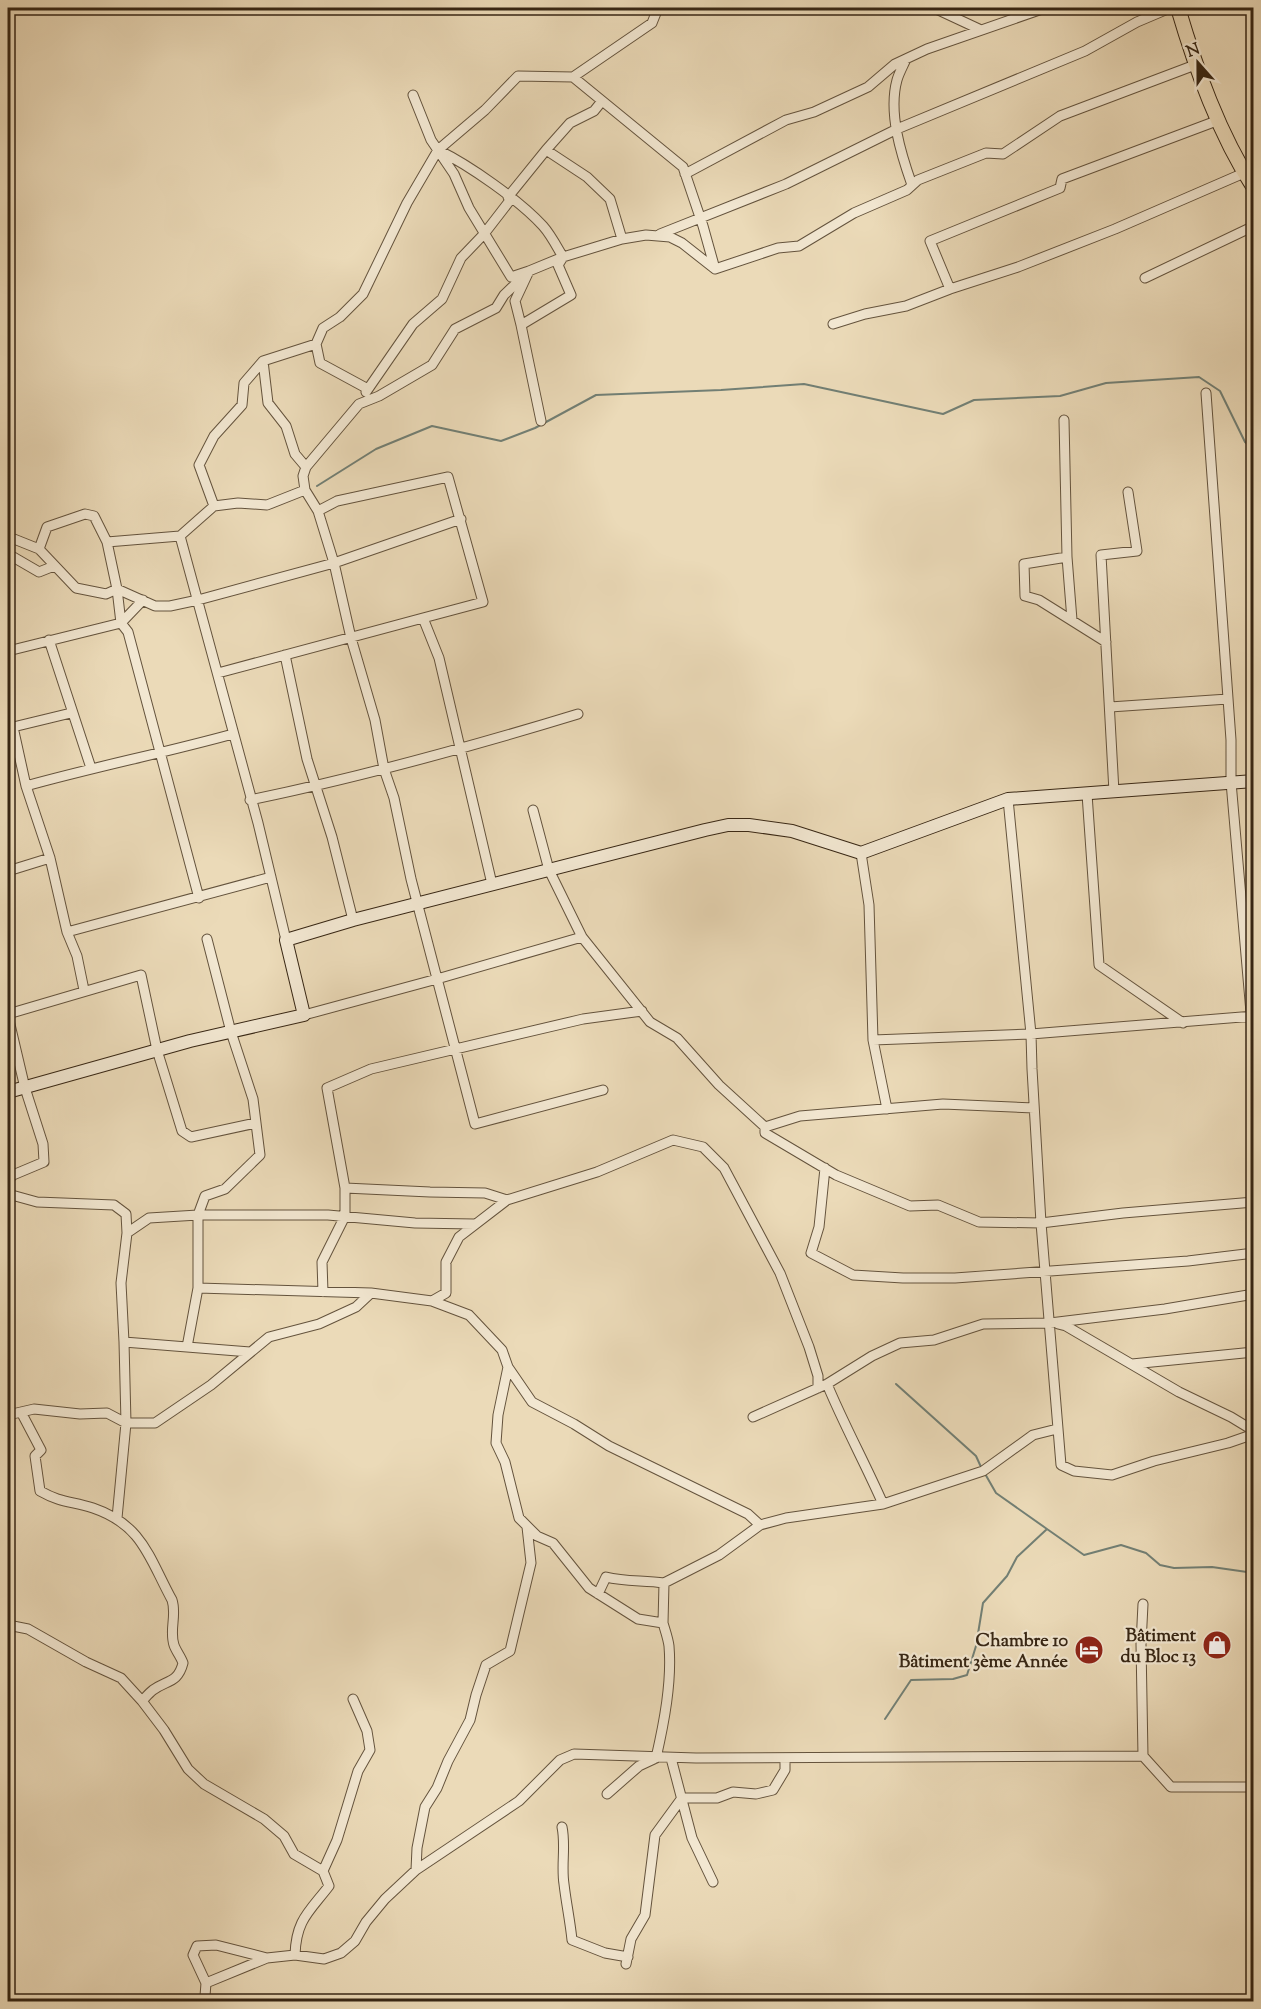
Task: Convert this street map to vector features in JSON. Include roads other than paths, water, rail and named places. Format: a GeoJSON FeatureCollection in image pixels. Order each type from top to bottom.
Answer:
{"type":"FeatureCollection","features":[{"type":"Feature","properties":{"kind":"main road"},"geometry":{"type":"LineString","coordinates":[[1178,8],[1195,65],[1244,173],[1254,188]]}},
{"type":"Feature","properties":{"kind":"street"},"geometry":{"type":"LineString","coordinates":[[368,389],[320,363],[316,344],[323,328],[340,317],[363,294],[408,203],[438,150],[485,110],[518,76],[573,77],[652,23],[658,8]]}},
{"type":"Feature","properties":{"kind":"street"},"geometry":{"type":"LineString","coordinates":[[934,8],[979,29]]}},
{"type":"Feature","properties":{"kind":"street"},"geometry":{"type":"LineString","coordinates":[[685,174],[786,120],[814,112],[868,87],[895,64],[979,29],[1045,8]]}},
{"type":"Feature","properties":{"kind":"street"},"geometry":{"type":"LineString","coordinates":[[657,236],[786,184],[897,129],[1085,51],[1137,22],[1170,8]]}},
{"type":"Feature","properties":{"kind":"street"},"geometry":{"type":"LineString","coordinates":[[906,59],[897,78],[894,94],[903,161],[912,185]]}},
{"type":"Feature","properties":{"kind":"street"},"geometry":{"type":"LineString","coordinates":[[715,269],[778,248],[799,246],[854,213],[907,190],[918,180],[986,153],[1003,154],[1060,116],[1195,65]]}},
{"type":"Feature","properties":{"kind":"street"},"geometry":{"type":"LineString","coordinates":[[573,77],[683,167],[715,269]]}},
{"type":"Feature","properties":{"kind":"street"},"geometry":{"type":"LineString","coordinates":[[413,95],[431,140],[454,174],[469,208],[511,277],[563,257],[622,239],[646,235],[670,237],[682,243],[715,269]]}},
{"type":"Feature","properties":{"kind":"street"},"geometry":{"type":"LineString","coordinates":[[602,101],[594,111],[570,123],[546,150],[484,234],[461,258],[442,299],[413,324],[358,404],[306,467],[303,476],[305,490],[318,511],[334,563],[351,638],[375,720],[384,769],[394,798],[411,879],[476,1124],[603,1090]]}},
{"type":"Feature","properties":{"kind":"street"},"geometry":{"type":"LineString","coordinates":[[950,289],[930,241],[1060,188],[1062,179],[1219,120]]}},
{"type":"Feature","properties":{"kind":"street"},"geometry":{"type":"LineString","coordinates":[[438,150],[458,159],[543,226],[563,257]]}},
{"type":"Feature","properties":{"kind":"street"},"geometry":{"type":"LineString","coordinates":[[546,150],[587,177],[610,199],[622,239]]}},
{"type":"Feature","properties":{"kind":"street"},"geometry":{"type":"LineString","coordinates":[[833,324],[865,314],[906,306],[1029,263],[1244,173]]}},
{"type":"Feature","properties":{"kind":"street"},"geometry":{"type":"LineString","coordinates":[[1144,278],[1254,226]]}},
{"type":"Feature","properties":{"kind":"street"},"geometry":{"type":"LineString","coordinates":[[521,325],[571,295],[558,265],[563,257]]}},
{"type":"Feature","properties":{"kind":"street"},"geometry":{"type":"LineString","coordinates":[[529,271],[515,301],[541,421]]}},
{"type":"Feature","properties":{"kind":"street"},"geometry":{"type":"LineString","coordinates":[[358,404],[379,396],[432,365],[454,329],[496,308],[504,295],[529,271]]}},
{"type":"Feature","properties":{"kind":"street"},"geometry":{"type":"LineString","coordinates":[[214,506],[199,465],[213,436],[242,405],[244,383],[263,361],[316,344]]}},
{"type":"Feature","properties":{"kind":"street"},"geometry":{"type":"LineString","coordinates":[[263,361],[268,403],[286,426],[295,454],[306,467]]}},
{"type":"Feature","properties":{"kind":"street"},"geometry":{"type":"LineString","coordinates":[[1206,393],[1228,699],[1231,782],[1250,964],[1254,1047]]}},
{"type":"Feature","properties":{"kind":"street"},"geometry":{"type":"LineString","coordinates":[[1064,420],[1067,557],[1072,620]]}},
{"type":"Feature","properties":{"kind":"street"},"geometry":{"type":"LineString","coordinates":[[218,673],[483,602],[448,477],[337,501],[318,511]]}},
{"type":"Feature","properties":{"kind":"street"},"geometry":{"type":"LineString","coordinates":[[107,542],[180,536],[214,506],[238,503],[267,505],[305,490]]}},
{"type":"Feature","properties":{"kind":"street"},"geometry":{"type":"LineString","coordinates":[[1114,792],[1101,555],[1137,551],[1128,492]]}},
{"type":"Feature","properties":{"kind":"street"},"geometry":{"type":"LineString","coordinates":[[39,549],[47,527],[85,513],[94,516],[107,542],[117,589],[121,624],[128,632],[135,651],[199,898]]}},
{"type":"Feature","properties":{"kind":"street"},"geometry":{"type":"LineString","coordinates":[[8,542],[14,539],[39,549],[76,588],[105,594],[117,589],[155,606],[170,606],[334,563],[461,519]]}},
{"type":"Feature","properties":{"kind":"street"},"geometry":{"type":"LineString","coordinates":[[180,536],[271,877],[304,1015]]}},
{"type":"Feature","properties":{"kind":"street"},"geometry":{"type":"LineString","coordinates":[[8,554],[39,572],[54,566]]}},
{"type":"Feature","properties":{"kind":"street"},"geometry":{"type":"LineString","coordinates":[[1067,557],[1024,564],[1025,596],[1039,600],[1106,642]]}},
{"type":"Feature","properties":{"kind":"street"},"geometry":{"type":"LineString","coordinates":[[8,651],[121,624],[144,600]]}},
{"type":"Feature","properties":{"kind":"street"},"geometry":{"type":"LineString","coordinates":[[423,618],[439,658],[492,885]]}},
{"type":"Feature","properties":{"kind":"street"},"geometry":{"type":"LineString","coordinates":[[49,640],[90,768]]}},
{"type":"Feature","properties":{"kind":"street"},"geometry":{"type":"LineString","coordinates":[[285,656],[308,759],[353,920]]}},
{"type":"Feature","properties":{"kind":"street"},"geometry":{"type":"LineString","coordinates":[[1110,707],[1228,699]]}},
{"type":"Feature","properties":{"kind":"street"},"geometry":{"type":"LineString","coordinates":[[71,713],[10,728],[50,858],[84,990]]}},
{"type":"Feature","properties":{"kind":"street"},"geometry":{"type":"LineString","coordinates":[[250,800],[459,750],[578,714]]}},
{"type":"Feature","properties":{"kind":"street"},"geometry":{"type":"LineString","coordinates":[[26,786],[90,768],[160,754],[233,734]]}},
{"type":"Feature","properties":{"kind":"street"},"geometry":{"type":"LineString","coordinates":[[286,940],[418,903],[728,825],[749,825],[792,831],[861,853],[1008,799],[1254,781]]}},
{"type":"Feature","properties":{"kind":"street"},"geometry":{"type":"LineString","coordinates":[[1087,794],[1099,965],[1183,1023]]}},
{"type":"Feature","properties":{"kind":"street"},"geometry":{"type":"LineString","coordinates":[[1008,799],[1031,1034],[1041,1222],[1061,1465],[1074,1471],[1112,1475],[1154,1461],[1228,1443],[1254,1432]]}},
{"type":"Feature","properties":{"kind":"street"},"geometry":{"type":"LineString","coordinates":[[533,810],[549,870],[582,937],[650,1022],[677,1038],[719,1085],[765,1127],[765,1133],[836,1175],[910,1206],[938,1205],[979,1222],[1041,1222],[1254,1202]]}},
{"type":"Feature","properties":{"kind":"street"},"geometry":{"type":"LineString","coordinates":[[861,853],[869,905],[873,1040],[887,1109]]}},
{"type":"Feature","properties":{"kind":"street"},"geometry":{"type":"LineString","coordinates":[[8,871],[50,858]]}},
{"type":"Feature","properties":{"kind":"street"},"geometry":{"type":"LineString","coordinates":[[68,932],[271,877]]}},
{"type":"Feature","properties":{"kind":"street"},"geometry":{"type":"LineString","coordinates":[[8,1092],[157,1050],[304,1015],[582,937]]}},
{"type":"Feature","properties":{"kind":"street"},"geometry":{"type":"LineString","coordinates":[[187,1347],[198,1288],[198,1215],[205,1197],[225,1189],[260,1155],[253,1099],[231,1032],[207,939]]}},
{"type":"Feature","properties":{"kind":"street"},"geometry":{"type":"LineString","coordinates":[[8,1180],[13,1175],[44,1162],[43,1144],[25,1088],[8,1015],[84,990],[141,975],[157,1050],[182,1131],[191,1137],[256,1123]]}},
{"type":"Feature","properties":{"kind":"street"},"geometry":{"type":"LineString","coordinates":[[323,1292],[322,1262],[345,1216],[345,1188],[327,1088],[371,1070],[456,1049],[583,1018],[642,1011]]}},
{"type":"Feature","properties":{"kind":"street"},"geometry":{"type":"LineString","coordinates":[[873,1040],[1031,1034],[1252,1016]]}},
{"type":"Feature","properties":{"kind":"street"},"geometry":{"type":"LineString","coordinates":[[765,1127],[800,1116],[943,1104],[1034,1108]]}},
{"type":"Feature","properties":{"kind":"street"},"geometry":{"type":"LineString","coordinates":[[432,1301],[446,1293],[446,1262],[459,1237],[507,1200],[597,1172],[673,1140],[703,1147],[724,1167],[780,1273],[818,1376],[866,1465],[883,1504]]}},
{"type":"Feature","properties":{"kind":"street"},"geometry":{"type":"LineString","coordinates":[[825,1168],[819,1227],[811,1253],[853,1275],[955,1278],[1188,1261],[1254,1253]]}},
{"type":"Feature","properties":{"kind":"street"},"geometry":{"type":"LineString","coordinates":[[345,1188],[485,1193],[507,1200]]}},
{"type":"Feature","properties":{"kind":"street"},"geometry":{"type":"LineString","coordinates":[[8,1194],[37,1202],[114,1205],[126,1214],[127,1233],[121,1282],[126,1423],[117,1518]]}},
{"type":"Feature","properties":{"kind":"street"},"geometry":{"type":"LineString","coordinates":[[127,1233],[149,1218],[198,1215],[288,1214],[345,1216],[415,1223],[474,1224]]}},
{"type":"Feature","properties":{"kind":"street"},"geometry":{"type":"LineString","coordinates":[[198,1288],[371,1293],[432,1301],[469,1315],[502,1350],[508,1367],[532,1402],[609,1446],[748,1514],[760,1525]]}},
{"type":"Feature","properties":{"kind":"street"},"geometry":{"type":"LineString","coordinates":[[8,1415],[34,1409],[80,1414],[107,1413],[126,1423],[155,1424],[211,1385],[269,1337],[319,1324],[356,1307],[371,1293]]}},
{"type":"Feature","properties":{"kind":"street"},"geometry":{"type":"LineString","coordinates":[[753,1417],[823,1386],[872,1356],[900,1343],[934,1340],[984,1324],[1050,1323],[1165,1309],[1254,1294]]}},
{"type":"Feature","properties":{"kind":"street"},"geometry":{"type":"LineString","coordinates":[[1050,1323],[1066,1326],[1179,1392],[1231,1417],[1254,1432]]}},
{"type":"Feature","properties":{"kind":"street"},"geometry":{"type":"LineString","coordinates":[[124,1342],[250,1352]]}},
{"type":"Feature","properties":{"kind":"street"},"geometry":{"type":"LineString","coordinates":[[1132,1364],[1254,1352]]}},
{"type":"Feature","properties":{"kind":"street"},"geometry":{"type":"LineString","coordinates":[[508,1367],[498,1415],[496,1443],[505,1462],[519,1518],[537,1536],[553,1543],[589,1588],[638,1619],[663,1623]]}},
{"type":"Feature","properties":{"kind":"street"},"geometry":{"type":"LineString","coordinates":[[21,1412],[42,1450],[35,1456],[40,1491],[54,1498],[85,1505],[124,1522],[142,1542],[172,1600],[175,1610],[174,1645],[183,1663],[181,1674],[166,1685],[154,1689],[142,1701]]}},
{"type":"Feature","properties":{"kind":"street"},"geometry":{"type":"LineString","coordinates":[[598,1594],[606,1577],[623,1582],[643,1580],[664,1582],[719,1555],[760,1525],[786,1518],[883,1504],[983,1471],[1033,1435],[1058,1429]]}},
{"type":"Feature","properties":{"kind":"street"},"geometry":{"type":"LineString","coordinates":[[416,1870],[417,1848],[425,1807],[471,1720],[486,1665],[510,1651],[531,1563],[527,1527]]}},
{"type":"Feature","properties":{"kind":"street"},"geometry":{"type":"LineString","coordinates":[[656,1758],[664,1725],[668,1687],[669,1645],[663,1623],[664,1582]]}},
{"type":"Feature","properties":{"kind":"street"},"geometry":{"type":"LineString","coordinates":[[1143,1604],[1141,1644],[1143,1756],[1172,1787],[1254,1787]]}},
{"type":"Feature","properties":{"kind":"street"},"geometry":{"type":"LineString","coordinates":[[8,1625],[28,1629],[86,1662],[121,1678],[164,1730],[188,1769],[204,1784],[264,1819],[284,1836],[294,1854],[323,1871],[329,1886],[302,1919],[296,1936],[295,1955]]}},
{"type":"Feature","properties":{"kind":"street"},"geometry":{"type":"LineString","coordinates":[[323,1871],[337,1840],[358,1771],[370,1750],[367,1731],[353,1699]]}},
{"type":"Feature","properties":{"kind":"street"},"geometry":{"type":"LineString","coordinates":[[206,1983],[267,1958],[295,1955],[324,1959],[341,1953],[356,1941],[366,1922],[416,1870],[519,1801],[560,1760],[574,1754],[656,1758],[1143,1756]]}},
{"type":"Feature","properties":{"kind":"street"},"geometry":{"type":"LineString","coordinates":[[607,1794],[639,1766],[656,1758]]}},
{"type":"Feature","properties":{"kind":"street"},"geometry":{"type":"LineString","coordinates":[[672,1758],[692,1838],[713,1881]]}},
{"type":"Feature","properties":{"kind":"street"},"geometry":{"type":"LineString","coordinates":[[682,1798],[717,1798],[733,1792],[756,1794],[773,1790],[785,1770],[785,1758]]}},
{"type":"Feature","properties":{"kind":"street"},"geometry":{"type":"LineString","coordinates":[[562,1827],[565,1856],[563,1881],[569,1907],[572,1940],[627,1960],[631,1939],[645,1915],[655,1835],[682,1798]]}},
{"type":"Feature","properties":{"kind":"street"},"geometry":{"type":"LineString","coordinates":[[206,2001],[206,1983],[193,1955],[197,1946],[216,1945],[267,1958]]}},
{"type":"Feature","properties":{"kind":"waterway"},"geometry":{"type":"LineString","coordinates":[[317,486],[376,449],[432,426],[501,441],[535,428],[596,395],[804,384],[943,414],[974,400],[1060,396],[1106,383],[1199,377],[1220,391],[1245,442],[1254,450]]}},
{"type":"Feature","properties":{"kind":"waterway"},"geometry":{"type":"LineString","coordinates":[[896,1384],[976,1456],[981,1467]]}},
{"type":"Feature","properties":{"kind":"waterway"},"geometry":{"type":"LineString","coordinates":[[984,1472],[996,1493],[1047,1529]]}},
{"type":"Feature","properties":{"kind":"waterway"},"geometry":{"type":"LineString","coordinates":[[885,1719],[911,1680],[953,1679],[967,1675],[976,1646],[983,1603],[1007,1576],[1017,1557],[1047,1529],[1084,1555],[1121,1545],[1146,1553],[1160,1565],[1174,1568],[1212,1567],[1254,1573]]}},
{"type":"Feature","properties":{"kind":"place","name":"Bâtiment du Bloc 13"},"geometry":{"type":"Point","coordinates":[1217,1645]}},
{"type":"Feature","properties":{"kind":"place","name":"Chambre 10 Bâtiment 3ème Année"},"geometry":{"type":"Point","coordinates":[1089,1650]}}]}
